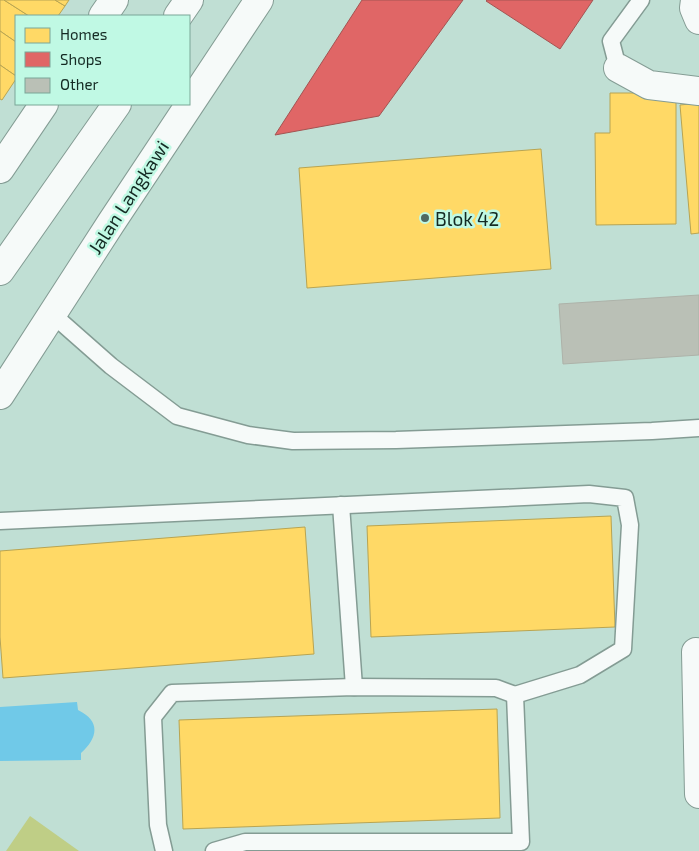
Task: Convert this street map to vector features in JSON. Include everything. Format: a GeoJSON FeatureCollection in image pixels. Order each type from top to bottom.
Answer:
{"type":"FeatureCollection","features":[{"type":"Feature","properties":{"kind":"street"},"geometry":{"type":"LineString","coordinates":[[104,15],[114,0]]}},
{"type":"Feature","properties":{"kind":"street"},"geometry":{"type":"LineString","coordinates":[[179,15],[189,0]]}},
{"type":"Feature","properties":{"kind":"street","name":"Jalan Langkawi"},"geometry":{"type":"LineString","coordinates":[[190,103],[259,0]]}},
{"type":"Feature","properties":{"kind":"street"},"geometry":{"type":"LineString","coordinates":[[695,0],[694,8],[699,20]]}},
{"type":"Feature","properties":{"kind":"street"},"geometry":{"type":"LineString","coordinates":[[618,68],[649,85],[699,91]]}},
{"type":"Feature","properties":{"kind":"street"},"geometry":{"type":"LineString","coordinates":[[0,170],[43,105]]}},
{"type":"Feature","properties":{"kind":"street"},"geometry":{"type":"LineString","coordinates":[[0,271],[116,105]]}},
{"type":"Feature","properties":{"kind":"street","name":"Jalan Langkawi"},"geometry":{"type":"LineString","coordinates":[[0,395],[110,223],[189,105]]}},
{"type":"Feature","properties":{"kind":"street"},"geometry":{"type":"LineString","coordinates":[[696,652],[699,794]]}},
{"type":"Feature","properties":{"kind":"lane"},"geometry":{"type":"LineString","coordinates":[[618,68],[611,41],[641,0]]}},
{"type":"Feature","properties":{"kind":"lane"},"geometry":{"type":"LineString","coordinates":[[52,314],[111,366],[176,416],[248,435],[293,441],[331,441],[699,428]]}},
{"type":"Feature","properties":{"kind":"lane"},"geometry":{"type":"LineString","coordinates":[[0,521],[589,494],[625,498],[630,525],[622,649],[580,675],[515,695],[496,688],[354,687],[172,693],[154,717],[158,825],[164,851]]}},
{"type":"Feature","properties":{"kind":"lane"},"geometry":{"type":"LineString","coordinates":[[341,506],[354,687]]}},
{"type":"Feature","properties":{"kind":"lane"},"geometry":{"type":"LineString","coordinates":[[214,851],[245,842],[521,847],[515,695]]}},
{"type":"Feature","properties":{"kind":"green space"},"geometry":{"type":"Polygon","coordinates":[[[30,816],[79,851],[6,851],[30,816]]]}},
{"type":"Feature","properties":{"kind":"water"},"geometry":{"type":"Polygon","coordinates":[[[77,702],[78,710],[91,719],[94,724],[94,736],[81,753],[81,760],[0,761],[0,707],[77,702]]]}},
{"type":"Feature","properties":{"kind":"building: Homes"},"geometry":{"type":"Polygon","coordinates":[[[0,0],[4,0],[27,15],[15,15],[15,41],[0,31],[0,0]]]}},
{"type":"Feature","properties":{"kind":"building: Homes"},"geometry":{"type":"Polygon","coordinates":[[[4,0],[55,0],[65,6],[59,15],[27,15],[4,0]]]}},
{"type":"Feature","properties":{"kind":"building: Homes"},"geometry":{"type":"Polygon","coordinates":[[[55,0],[69,0],[65,6],[55,0]]]}},
{"type":"Feature","properties":{"kind":"building: Homes"},"geometry":{"type":"Polygon","coordinates":[[[0,31],[15,41],[15,75],[0,65],[0,31]]]}},
{"type":"Feature","properties":{"kind":"building: Homes"},"geometry":{"type":"Polygon","coordinates":[[[0,65],[15,75],[15,80],[2,100],[0,99],[0,65]]]}},
{"type":"Feature","properties":{"kind":"building: Homes"},"geometry":{"type":"Polygon","coordinates":[[[610,93],[676,93],[676,224],[596,225],[595,133],[610,133],[610,93]]]}},
{"type":"Feature","properties":{"kind":"building: Homes"},"geometry":{"type":"Polygon","coordinates":[[[699,103],[699,233],[691,234],[680,105],[699,103]]]}},
{"type":"Feature","properties":{"kind":"building: Homes","name":"Blok 42"},"geometry":{"type":"Polygon","coordinates":[[[541,149],[551,269],[307,288],[299,168],[541,149]]]}},
{"type":"Feature","properties":{"kind":"building: Homes"},"geometry":{"type":"Polygon","coordinates":[[[611,516],[615,627],[371,637],[367,526],[611,516]]]}},
{"type":"Feature","properties":{"kind":"building: Homes"},"geometry":{"type":"Polygon","coordinates":[[[305,527],[314,654],[3,678],[0,637],[0,551],[305,527]]]}},
{"type":"Feature","properties":{"kind":"building: Homes"},"geometry":{"type":"Polygon","coordinates":[[[497,709],[500,818],[183,829],[179,720],[497,709]]]}},
{"type":"Feature","properties":{"kind":"building: Shops"},"geometry":{"type":"Polygon","coordinates":[[[362,0],[463,0],[379,116],[275,135],[362,0]]]}},
{"type":"Feature","properties":{"kind":"building: Shops"},"geometry":{"type":"Polygon","coordinates":[[[487,0],[593,0],[560,49],[487,0]]]}},
{"type":"Feature","properties":{"kind":"building: Other"},"geometry":{"type":"Polygon","coordinates":[[[699,295],[699,355],[563,364],[559,304],[699,295]]]}},
{"type":"Feature","properties":{"kind":"place","name":"Blok 42"},"geometry":{"type":"Point","coordinates":[425,218]}}]}
